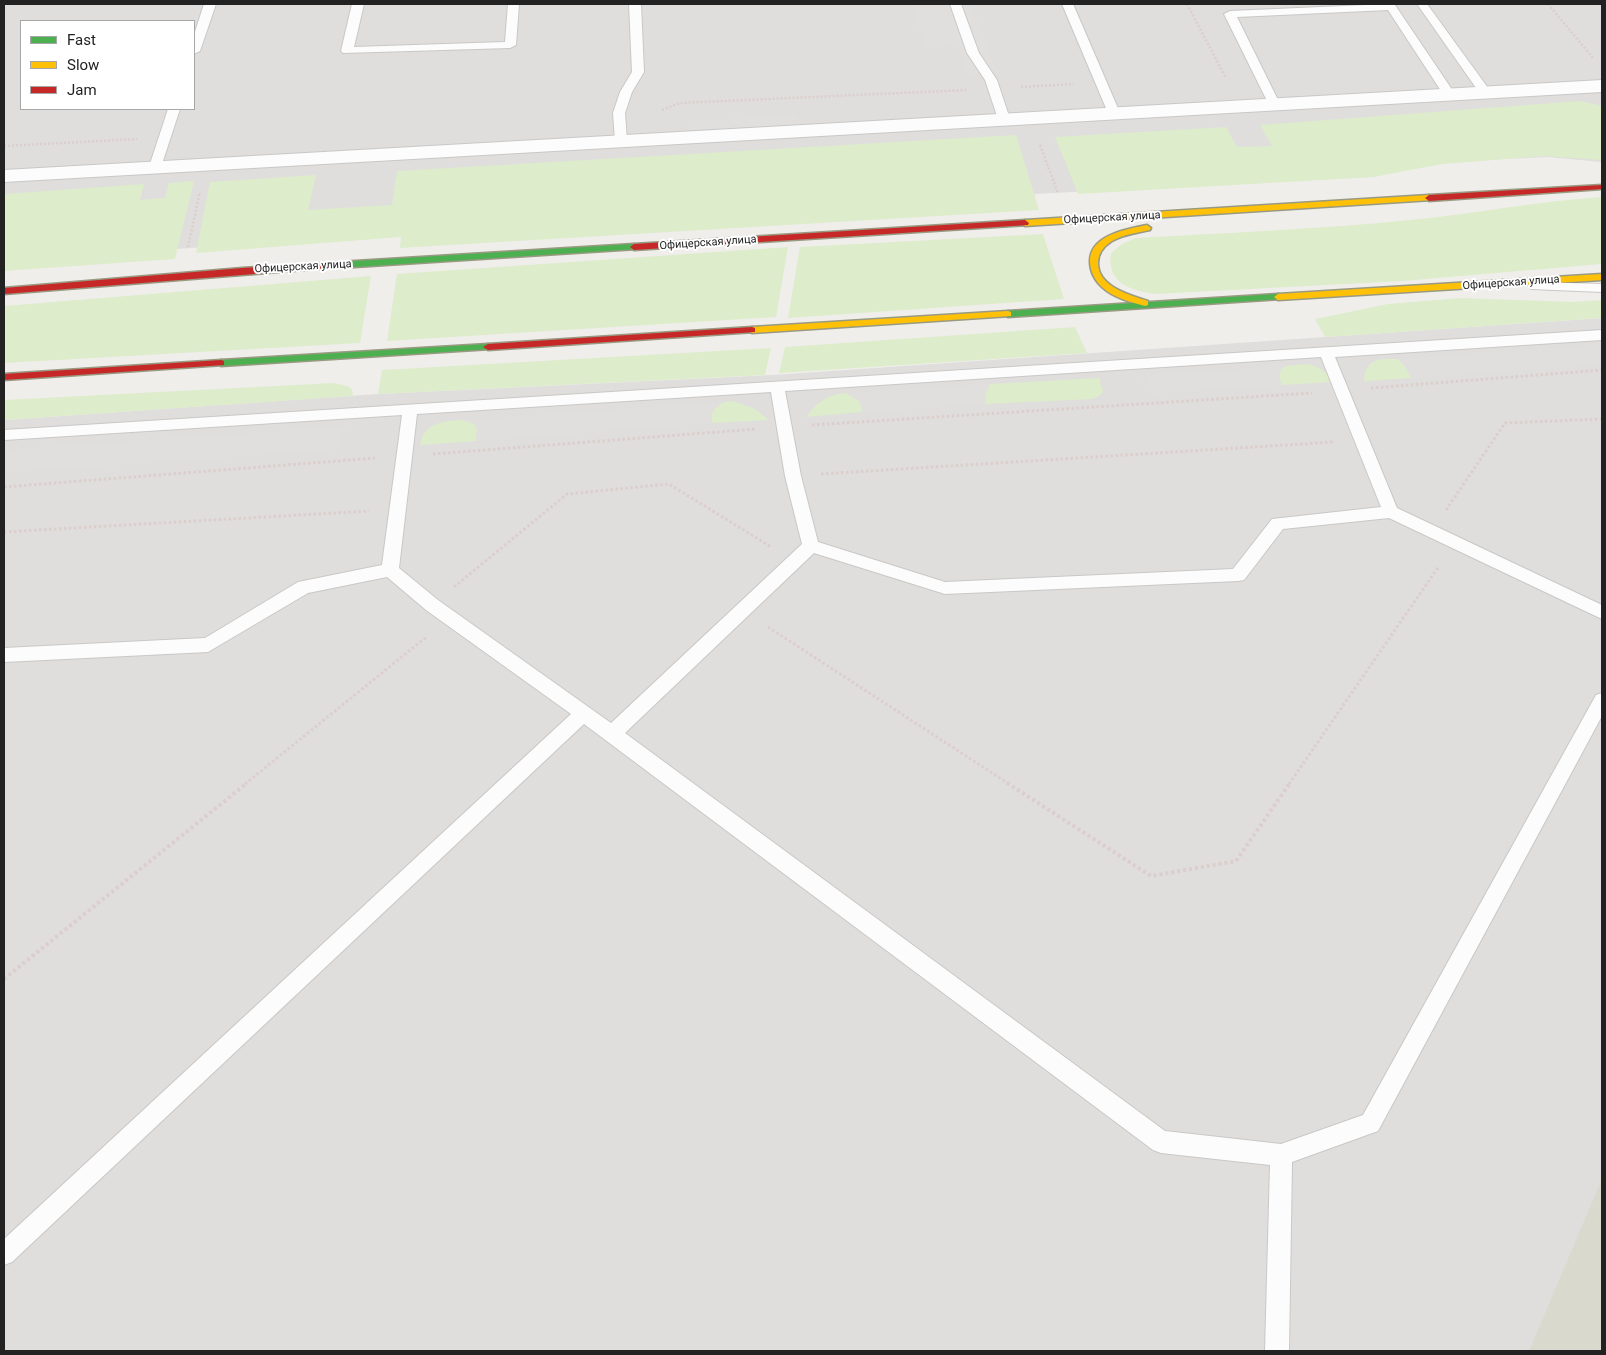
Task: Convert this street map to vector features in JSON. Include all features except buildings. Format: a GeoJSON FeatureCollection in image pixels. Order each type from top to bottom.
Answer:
{"type":"FeatureCollection","features":[{"type":"Feature","properties":{"kind":"main road","name":"Офицерская улица"},"geometry":{"type":"LineString","coordinates":[[4,291],[242,271],[1602,186]]}},
{"type":"Feature","properties":{"kind":"main road","name":"Офицерская улица"},"geometry":{"type":"LineString","coordinates":[[1285,219],[1412,199]]}},
{"type":"Feature","properties":{"kind":"main road","name":"Офицерская улица"},"geometry":{"type":"LineString","coordinates":[[1151,305],[1124,296],[1105,285],[1096,272],[1093,261],[1098,248],[1111,238],[1125,232],[1163,228]]}},
{"type":"Feature","properties":{"kind":"main road","name":"Офицерская улица"},"geometry":{"type":"LineString","coordinates":[[4,377],[1602,277]]}},
{"type":"Feature","properties":{"kind":"street"},"geometry":{"type":"LineString","coordinates":[[4,176],[1602,86]]}},
{"type":"Feature","properties":{"kind":"lane"},"geometry":{"type":"LineString","coordinates":[[195,48],[210,4]]}},
{"type":"Feature","properties":{"kind":"lane"},"geometry":{"type":"LineString","coordinates":[[358,4],[347,51],[510,45],[514,4]]}},
{"type":"Feature","properties":{"kind":"lane"},"geometry":{"type":"LineString","coordinates":[[621,141],[619,113],[626,92],[638,72],[635,4]]}},
{"type":"Feature","properties":{"kind":"lane"},"geometry":{"type":"LineString","coordinates":[[955,4],[973,53],[991,80],[1004,120]]}},
{"type":"Feature","properties":{"kind":"lane"},"geometry":{"type":"LineString","coordinates":[[1067,4],[1114,113]]}},
{"type":"Feature","properties":{"kind":"lane"},"geometry":{"type":"LineString","coordinates":[[1422,4],[1486,92]]}},
{"type":"Feature","properties":{"kind":"lane"},"geometry":{"type":"LineString","coordinates":[[1274,104],[1230,14],[1391,7],[1449,94]]}},
{"type":"Feature","properties":{"kind":"lane"},"geometry":{"type":"LineString","coordinates":[[155,167],[174,110]]}},
{"type":"Feature","properties":{"kind":"lane"},"geometry":{"type":"LineString","coordinates":[[1495,285],[1602,288]]}},
{"type":"Feature","properties":{"kind":"lane"},"geometry":{"type":"LineString","coordinates":[[4,435],[1602,334]]}},
{"type":"Feature","properties":{"kind":"lane"},"geometry":{"type":"LineString","coordinates":[[1326,352],[1391,512]]}},
{"type":"Feature","properties":{"kind":"lane"},"geometry":{"type":"LineString","coordinates":[[778,386],[793,476],[811,546]]}},
{"type":"Feature","properties":{"kind":"lane"},"geometry":{"type":"LineString","coordinates":[[390,570],[410,409]]}},
{"type":"Feature","properties":{"kind":"lane"},"geometry":{"type":"LineString","coordinates":[[811,546],[945,588],[1238,575],[1278,523],[1391,512],[1602,612]]}},
{"type":"Feature","properties":{"kind":"lane"},"geometry":{"type":"LineString","coordinates":[[612,734],[811,546]]}},
{"type":"Feature","properties":{"kind":"lane"},"geometry":{"type":"LineString","coordinates":[[390,570],[432,605],[612,734],[1161,1142],[1281,1155],[1370,1123],[1602,700]]}},
{"type":"Feature","properties":{"kind":"lane"},"geometry":{"type":"LineString","coordinates":[[4,655],[208,645],[304,586],[390,570]]}},
{"type":"Feature","properties":{"kind":"lane"},"geometry":{"type":"LineString","coordinates":[[4,1254],[583,714]]}},
{"type":"Feature","properties":{"kind":"lane"},"geometry":{"type":"LineString","coordinates":[[1277,1351],[1281,1155]]}},
{"type":"Feature","properties":{"kind":"path"},"geometry":{"type":"LineString","coordinates":[[1187,4],[1226,78],[1216,79]]}},
{"type":"Feature","properties":{"kind":"path"},"geometry":{"type":"LineString","coordinates":[[1548,4],[1594,59],[1585,60]]}},
{"type":"Feature","properties":{"kind":"path"},"geometry":{"type":"LineString","coordinates":[[619,113],[658,112],[680,103],[994,89],[1100,82]]}},
{"type":"Feature","properties":{"kind":"path"},"geometry":{"type":"LineString","coordinates":[[1037,139],[1061,202]]}},
{"type":"Feature","properties":{"kind":"path"},"geometry":{"type":"LineString","coordinates":[[743,611],[1151,876],[1236,861],[1446,557],[1449,539],[1446,510],[1506,423],[1602,419]]}},
{"type":"Feature","properties":{"kind":"path"},"geometry":{"type":"LineString","coordinates":[[793,476],[1362,440]]}},
{"type":"Feature","properties":{"kind":"path"},"geometry":{"type":"LineString","coordinates":[[4,979],[425,638],[432,605],[567,494],[669,484],[777,551]]}},
{"type":"Feature","properties":{"kind":"path"},"geometry":{"type":"LineString","coordinates":[[4,532],[398,510]]}},
{"type":"Feature","properties":{"kind":"shaded area"},"geometry":{"type":"Polygon","coordinates":[[[4,4],[1602,4],[1602,162],[1548,157],[1442,162],[1373,177],[1033,194],[4,260],[4,4]]]}},
{"type":"Feature","properties":{"kind":"shaded area"},"geometry":{"type":"Polygon","coordinates":[[[911,4],[971,4],[997,73],[968,75],[957,46],[925,48],[911,4]]]}},
{"type":"Feature","properties":{"kind":"shaded area"},"geometry":{"type":"Polygon","coordinates":[[[796,115],[799,126],[690,133],[688,122],[796,115]]]}},
{"type":"Feature","properties":{"kind":"shaded area"},"geometry":{"type":"Polygon","coordinates":[[[1602,318],[1602,1351],[4,1351],[4,420],[378,394],[773,375],[1602,318]]]}},
{"type":"Feature","properties":{"kind":"shaded area"},"geometry":{"type":"Polygon","coordinates":[[[1602,344],[1602,365],[1412,378],[1398,359],[1602,344]]]}},
{"type":"Feature","properties":{"kind":"shaded area"},"geometry":{"type":"Polygon","coordinates":[[[1285,366],[1279,372],[1282,385],[1150,394],[1152,391],[1145,379],[1133,376],[1285,366]]]}},
{"type":"Feature","properties":{"kind":"shaded area"},"geometry":{"type":"Polygon","coordinates":[[[990,384],[985,393],[986,404],[862,412],[860,402],[846,393],[990,384]]]}},
{"type":"Feature","properties":{"kind":"shaded area"},"geometry":{"type":"Polygon","coordinates":[[[723,402],[711,412],[712,423],[476,441],[477,428],[474,424],[462,420],[723,402]]]}},
{"type":"Feature","properties":{"kind":"shaded area"},"geometry":{"type":"Polygon","coordinates":[[[354,426],[340,437],[338,449],[4,473],[4,450],[354,426]]]}},
{"type":"Feature","properties":{"kind":"shaded area"},"geometry":{"type":"Polygon","coordinates":[[[1602,1179],[1602,1351],[1529,1351],[1602,1179]]]}},
{"type":"Feature","properties":{"kind":"green space"},"geometry":{"type":"Polygon","coordinates":[[[1580,101],[1602,106],[1602,160],[1545,156],[1442,164],[1373,177],[1078,194],[1055,137],[1226,127],[1237,147],[1272,146],[1260,125],[1580,101]]]}},
{"type":"Feature","properties":{"kind":"green space"},"geometry":{"type":"Polygon","coordinates":[[[1016,135],[1039,210],[400,248],[401,237],[196,253],[210,182],[316,175],[308,210],[392,205],[397,171],[1016,135]]]}},
{"type":"Feature","properties":{"kind":"green space"},"geometry":{"type":"Polygon","coordinates":[[[194,181],[175,259],[4,271],[4,194],[144,184],[140,200],[165,198],[169,183],[194,181]]]}},
{"type":"Feature","properties":{"kind":"green space"},"geometry":{"type":"Polygon","coordinates":[[[1602,197],[1602,264],[1402,281],[1155,294],[1137,290],[1122,283],[1112,272],[1110,263],[1111,253],[1122,244],[1136,238],[1376,223],[1554,201],[1602,197]]]}},
{"type":"Feature","properties":{"kind":"green space"},"geometry":{"type":"Polygon","coordinates":[[[1043,234],[1064,299],[788,318],[800,247],[1043,234]]]}},
{"type":"Feature","properties":{"kind":"green space"},"geometry":{"type":"Polygon","coordinates":[[[788,247],[776,317],[387,341],[397,274],[788,247]]]}},
{"type":"Feature","properties":{"kind":"green space"},"geometry":{"type":"Polygon","coordinates":[[[371,276],[360,343],[4,363],[4,306],[371,276]]]}},
{"type":"Feature","properties":{"kind":"green space"},"geometry":{"type":"Polygon","coordinates":[[[1461,298],[1573,302],[1602,300],[1602,318],[1325,337],[1315,319],[1388,304],[1461,298]]]}},
{"type":"Feature","properties":{"kind":"green space"},"geometry":{"type":"Polygon","coordinates":[[[1075,327],[1087,353],[779,373],[785,347],[1075,327]]]}},
{"type":"Feature","properties":{"kind":"green space"},"geometry":{"type":"Polygon","coordinates":[[[771,348],[765,375],[378,394],[382,370],[771,348]]]}},
{"type":"Feature","properties":{"kind":"green space"},"geometry":{"type":"Polygon","coordinates":[[[1383,359],[1398,359],[1412,378],[1364,381],[1365,372],[1371,363],[1383,359]]]}},
{"type":"Feature","properties":{"kind":"green space"},"geometry":{"type":"Polygon","coordinates":[[[1308,364],[1322,370],[1333,382],[1282,385],[1279,378],[1281,369],[1285,366],[1308,364]]]}},
{"type":"Feature","properties":{"kind":"green space"},"geometry":{"type":"Polygon","coordinates":[[[1099,378],[1103,392],[1092,399],[986,404],[984,397],[990,384],[1099,378]]]}},
{"type":"Feature","properties":{"kind":"green space"},"geometry":{"type":"Polygon","coordinates":[[[333,383],[352,389],[353,396],[4,420],[4,400],[333,383]]]}},
{"type":"Feature","properties":{"kind":"green space"},"geometry":{"type":"Polygon","coordinates":[[[846,393],[860,402],[862,412],[806,417],[824,400],[834,395],[846,393]]]}},
{"type":"Feature","properties":{"kind":"green space"},"geometry":{"type":"Polygon","coordinates":[[[733,401],[755,409],[769,420],[712,423],[712,413],[716,406],[733,401]]]}},
{"type":"Feature","properties":{"kind":"green space"},"geometry":{"type":"Polygon","coordinates":[[[462,420],[474,424],[477,428],[476,441],[420,445],[425,432],[435,425],[448,421],[462,420]]]}},
{"type":"Feature","properties":{"kind":"traffic: fast"},"geometry":{"type":"LineString","coordinates":[[339,265],[634,247]]}},
{"type":"Feature","properties":{"kind":"traffic: fast"},"geometry":{"type":"LineString","coordinates":[[1008,314],[1278,297]]}},
{"type":"Feature","properties":{"kind":"traffic: fast"},"geometry":{"type":"LineString","coordinates":[[221,363],[488,347]]}},
{"type":"Feature","properties":{"kind":"traffic: slow"},"geometry":{"type":"LineString","coordinates":[[1025,223],[1429,198]]}},
{"type":"Feature","properties":{"kind":"traffic: slow"},"geometry":{"type":"LineString","coordinates":[[1145,303],[1120,294],[1106,286],[1095,270],[1094,257],[1103,243],[1111,238],[1129,231],[1147,228]]}},
{"type":"Feature","properties":{"kind":"traffic: slow"},"geometry":{"type":"LineString","coordinates":[[1278,297],[1602,277]]}},
{"type":"Feature","properties":{"kind":"traffic: slow"},"geometry":{"type":"LineString","coordinates":[[752,330],[1008,314]]}},
{"type":"Feature","properties":{"kind":"traffic: jam"},"geometry":{"type":"LineString","coordinates":[[1429,198],[1602,187]]}},
{"type":"Feature","properties":{"kind":"traffic: jam"},"geometry":{"type":"LineString","coordinates":[[634,247],[1025,223]]}},
{"type":"Feature","properties":{"kind":"traffic: jam"},"geometry":{"type":"LineString","coordinates":[[4,291],[242,271],[339,265]]}},
{"type":"Feature","properties":{"kind":"traffic: jam"},"geometry":{"type":"LineString","coordinates":[[488,347],[752,330]]}},
{"type":"Feature","properties":{"kind":"traffic: jam"},"geometry":{"type":"LineString","coordinates":[[4,377],[221,363]]}}]}
